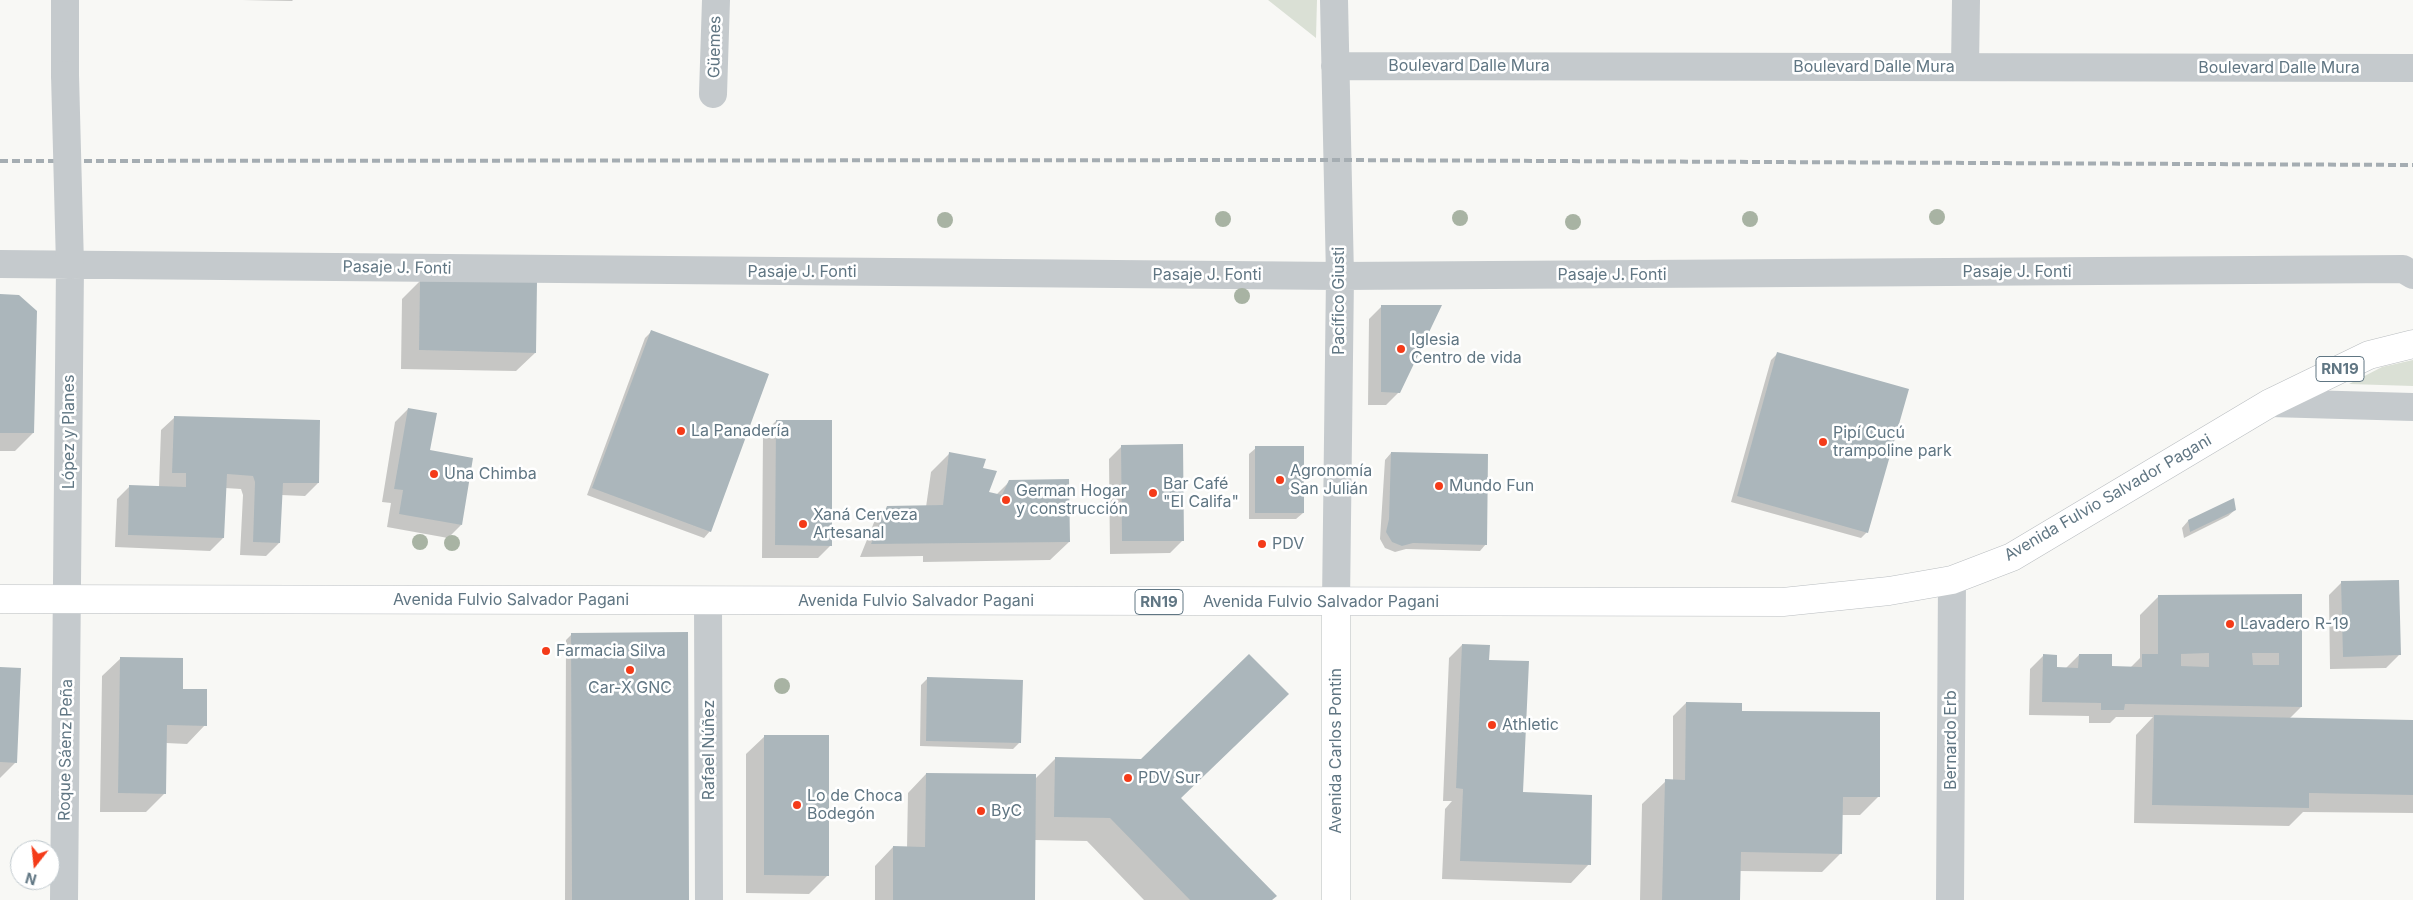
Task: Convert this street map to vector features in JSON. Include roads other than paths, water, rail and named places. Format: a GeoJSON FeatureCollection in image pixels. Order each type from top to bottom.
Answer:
{"type":"FeatureCollection","features":[{"type":"Feature","properties":{"kind":"main road","name":"RN19"},"geometry":{"type":"LineString","coordinates":[[2270,403],[2369,355],[2413,344]]}},
{"type":"Feature","properties":{"kind":"main road","name":"Avenida Fulvio Salvador Pagani"},"geometry":{"type":"LineString","coordinates":[[0,599],[1783,602],[1889,591],[1952,580],[2012,557],[2270,403]]}},
{"type":"Feature","properties":{"kind":"main road","name":"Avenida Carlos Pontin"},"geometry":{"type":"LineString","coordinates":[[1336,602],[1336,900]]}},
{"type":"Feature","properties":{"kind":"street","name":"López y Planes"},"geometry":{"type":"LineString","coordinates":[[65,0],[70,264],[68,600]]}},
{"type":"Feature","properties":{"kind":"street","name":"Güemes"},"geometry":{"type":"LineString","coordinates":[[713,94],[716,0]]}},
{"type":"Feature","properties":{"kind":"street","name":"Pacífico Giusti"},"geometry":{"type":"LineString","coordinates":[[1334,0],[1340,276],[1336,602]]}},
{"type":"Feature","properties":{"kind":"street"},"geometry":{"type":"LineString","coordinates":[[1965,67],[1966,0]]}},
{"type":"Feature","properties":{"kind":"street","name":"Boulevard Dalle Mura"},"geometry":{"type":"LineString","coordinates":[[1335,66],[2413,68]]}},
{"type":"Feature","properties":{"kind":"street","name":"Pasaje J. Fonti"},"geometry":{"type":"LineString","coordinates":[[0,264],[1340,276],[2403,269],[2413,275]]}},
{"type":"Feature","properties":{"kind":"street"},"geometry":{"type":"LineString","coordinates":[[2270,403],[2413,407]]}},
{"type":"Feature","properties":{"kind":"street","name":"Bernardo Erb"},"geometry":{"type":"LineString","coordinates":[[1950,900],[1952,580]]}},
{"type":"Feature","properties":{"kind":"street","name":"Roque Sáenz Peña"},"geometry":{"type":"LineString","coordinates":[[64,900],[68,600]]}},
{"type":"Feature","properties":{"kind":"street","name":"Rafael Núñez"},"geometry":{"type":"LineString","coordinates":[[708,601],[709,900]]}},
{"type":"Feature","properties":{"kind":"railway"},"geometry":{"type":"LineString","coordinates":[[0,161],[1338,160],[2413,165]]}},
{"type":"Feature","properties":{"kind":"place","name":"Iglesia Centro de vida"},"geometry":{"type":"Point","coordinates":[1401,349]}},
{"type":"Feature","properties":{"kind":"place","name":"La Panadería"},"geometry":{"type":"Point","coordinates":[681,431]}},
{"type":"Feature","properties":{"kind":"place","name":"Pipí Cucú trampoline park"},"geometry":{"type":"Point","coordinates":[1823,442]}},
{"type":"Feature","properties":{"kind":"place","name":"Una Chimba"},"geometry":{"type":"Point","coordinates":[434,474]}},
{"type":"Feature","properties":{"kind":"place","name":"Agronomía San Julián"},"geometry":{"type":"Point","coordinates":[1280,480]}},
{"type":"Feature","properties":{"kind":"place","name":"Mundo Fun"},"geometry":{"type":"Point","coordinates":[1439,486]}},
{"type":"Feature","properties":{"kind":"place","name":"Bar Café \"El Califa\""},"geometry":{"type":"Point","coordinates":[1153,493]}},
{"type":"Feature","properties":{"kind":"place","name":"German Hogar y construcción"},"geometry":{"type":"Point","coordinates":[1006,500]}},
{"type":"Feature","properties":{"kind":"place","name":"Xaná Cerveza Artesanal"},"geometry":{"type":"Point","coordinates":[803,524]}},
{"type":"Feature","properties":{"kind":"place","name":"PDV"},"geometry":{"type":"Point","coordinates":[1262,544]}},
{"type":"Feature","properties":{"kind":"place","name":"Lavadero R-19"},"geometry":{"type":"Point","coordinates":[2230,624]}},
{"type":"Feature","properties":{"kind":"place","name":"Farmacia Silva"},"geometry":{"type":"Point","coordinates":[546,651]}},
{"type":"Feature","properties":{"kind":"place","name":"Car-X GNC"},"geometry":{"type":"Point","coordinates":[630,670]}},
{"type":"Feature","properties":{"kind":"place","name":"Athletic"},"geometry":{"type":"Point","coordinates":[1492,725]}},
{"type":"Feature","properties":{"kind":"place","name":"PDV Sur"},"geometry":{"type":"Point","coordinates":[1128,778]}},
{"type":"Feature","properties":{"kind":"place","name":"Lo de Choca Bodegón"},"geometry":{"type":"Point","coordinates":[797,805]}},
{"type":"Feature","properties":{"kind":"place","name":"ByC"},"geometry":{"type":"Point","coordinates":[981,811]}}]}
